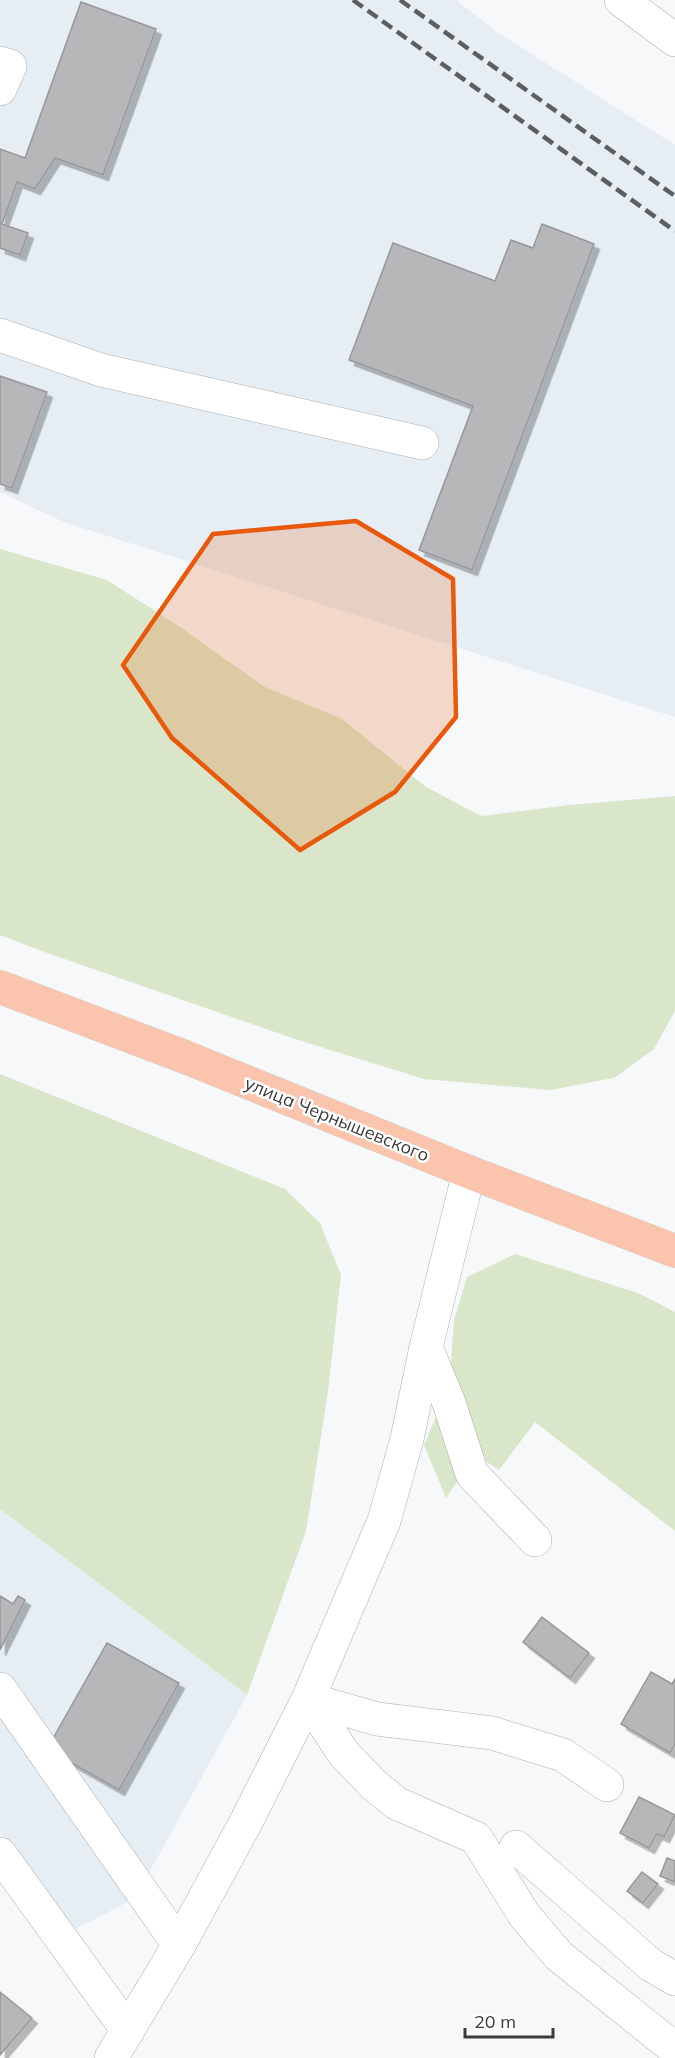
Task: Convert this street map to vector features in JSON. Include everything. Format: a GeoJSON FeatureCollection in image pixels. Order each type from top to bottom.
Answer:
{"type":"FeatureCollection","features":[{"type":"Feature","properties":{"kind":"main road","name":"улица Чернышевского"},"geometry":{"type":"LineString","coordinates":[[0,987],[185,1057],[469,1172],[674,1248]]}},
{"type":"Feature","properties":{"kind":"street"},"geometry":{"type":"LineString","coordinates":[[621,0],[675,40]]}},
{"type":"Feature","properties":{"kind":"street"},"geometry":{"type":"LineString","coordinates":[[0,63],[10,66],[0,89]]}},
{"type":"Feature","properties":{"kind":"street"},"geometry":{"type":"LineString","coordinates":[[0,335],[101,370],[422,443]]}},
{"type":"Feature","properties":{"kind":"street"},"geometry":{"type":"LineString","coordinates":[[111,2058],[179,1945],[235,1843],[308,1699],[384,1521],[407,1440],[426,1347],[469,1172]]}},
{"type":"Feature","properties":{"kind":"street"},"geometry":{"type":"LineString","coordinates":[[426,1347],[449,1403],[472,1474],[535,1540]]}},
{"type":"Feature","properties":{"kind":"street"},"geometry":{"type":"LineString","coordinates":[[0,1689],[179,1945]]}},
{"type":"Feature","properties":{"kind":"street"},"geometry":{"type":"LineString","coordinates":[[308,1699],[377,1719],[492,1733],[564,1755],[607,1785]]}},
{"type":"Feature","properties":{"kind":"street"},"geometry":{"type":"LineString","coordinates":[[308,1699],[344,1754],[374,1784],[396,1803],[476,1838],[525,1916],[559,1956],[675,2049]]}},
{"type":"Feature","properties":{"kind":"street"},"geometry":{"type":"LineString","coordinates":[[516,1847],[651,1965],[675,1979]]}},
{"type":"Feature","properties":{"kind":"street"},"geometry":{"type":"LineString","coordinates":[[0,1854],[128,2031]]}},
{"type":"Feature","properties":{"kind":"highlighted area"},"geometry":{"type":"Polygon","coordinates":[[[356,521],[453,579],[456,717],[395,792],[300,850],[172,738],[123,665],[213,534],[356,521]]]}},
{"type":"Feature","properties":{"kind":"shaded area"},"geometry":{"type":"Polygon","coordinates":[[[0,0],[456,0],[494,30],[675,145],[675,717],[64,522],[0,492],[0,0]]]}},
{"type":"Feature","properties":{"kind":"shaded area"},"geometry":{"type":"Polygon","coordinates":[[[0,1509],[247,1695],[135,1898],[72,1931],[0,1833],[0,1509]]]}},
{"type":"Feature","properties":{"kind":"green space"},"geometry":{"type":"Polygon","coordinates":[[[0,549],[107,580],[180,627],[265,687],[342,719],[426,787],[481,816],[569,805],[675,796],[675,1011],[654,1049],[614,1078],[550,1090],[424,1079],[295,1039],[0,935],[0,549]]]}},
{"type":"Feature","properties":{"kind":"green space"},"geometry":{"type":"Polygon","coordinates":[[[0,1074],[285,1189],[320,1223],[341,1275],[328,1392],[306,1531],[247,1695],[0,1509],[0,1074]]]}},
{"type":"Feature","properties":{"kind":"green space"},"geometry":{"type":"Polygon","coordinates":[[[515,1254],[638,1293],[675,1312],[675,1531],[535,1422],[499,1470],[475,1454],[446,1498],[424,1445],[436,1417],[451,1360],[454,1320],[467,1277],[515,1254]]]}},
{"type":"Feature","properties":{"kind":"building"},"geometry":{"type":"Polygon","coordinates":[[[81,2],[156,29],[103,175],[55,158],[35,189],[17,182],[2,224],[28,233],[20,255],[0,248],[0,149],[25,158],[81,2]]]}},
{"type":"Feature","properties":{"kind":"building"},"geometry":{"type":"Polygon","coordinates":[[[542,224],[594,244],[472,570],[419,550],[473,406],[349,360],[393,243],[495,281],[511,240],[533,248],[542,224]]]}},
{"type":"Feature","properties":{"kind":"building"},"geometry":{"type":"Polygon","coordinates":[[[0,376],[47,392],[12,488],[0,484],[0,376]]]}},
{"type":"Feature","properties":{"kind":"building"},"geometry":{"type":"Polygon","coordinates":[[[0,1596],[13,1604],[18,1596],[25,1600],[0,1650],[0,1596]]]}},
{"type":"Feature","properties":{"kind":"building"},"geometry":{"type":"Polygon","coordinates":[[[542,1617],[589,1653],[570,1678],[523,1642],[542,1617]]]}},
{"type":"Feature","properties":{"kind":"building"},"geometry":{"type":"Polygon","coordinates":[[[107,1643],[179,1683],[119,1790],[47,1749],[107,1643]]]}},
{"type":"Feature","properties":{"kind":"building"},"geometry":{"type":"Polygon","coordinates":[[[651,1672],[672,1684],[675,1679],[675,1744],[670,1753],[621,1724],[651,1672]]]}},
{"type":"Feature","properties":{"kind":"building"},"geometry":{"type":"Polygon","coordinates":[[[639,1797],[675,1815],[664,1837],[657,1834],[649,1848],[620,1833],[639,1797]]]}},
{"type":"Feature","properties":{"kind":"building"},"geometry":{"type":"Polygon","coordinates":[[[667,1858],[675,1861],[675,1882],[660,1876],[667,1858]]]}},
{"type":"Feature","properties":{"kind":"building"},"geometry":{"type":"Polygon","coordinates":[[[642,1872],[658,1884],[643,1903],[627,1891],[642,1872]]]}},
{"type":"Feature","properties":{"kind":"building"},"geometry":{"type":"Polygon","coordinates":[[[0,1992],[32,2018],[0,2055],[0,1992]]]}},
{"type":"Feature","properties":{"kind":"railway"},"geometry":{"type":"LineString","coordinates":[[353,0],[675,231]]}},
{"type":"Feature","properties":{"kind":"railway"},"geometry":{"type":"LineString","coordinates":[[400,0],[675,196]]}}]}
